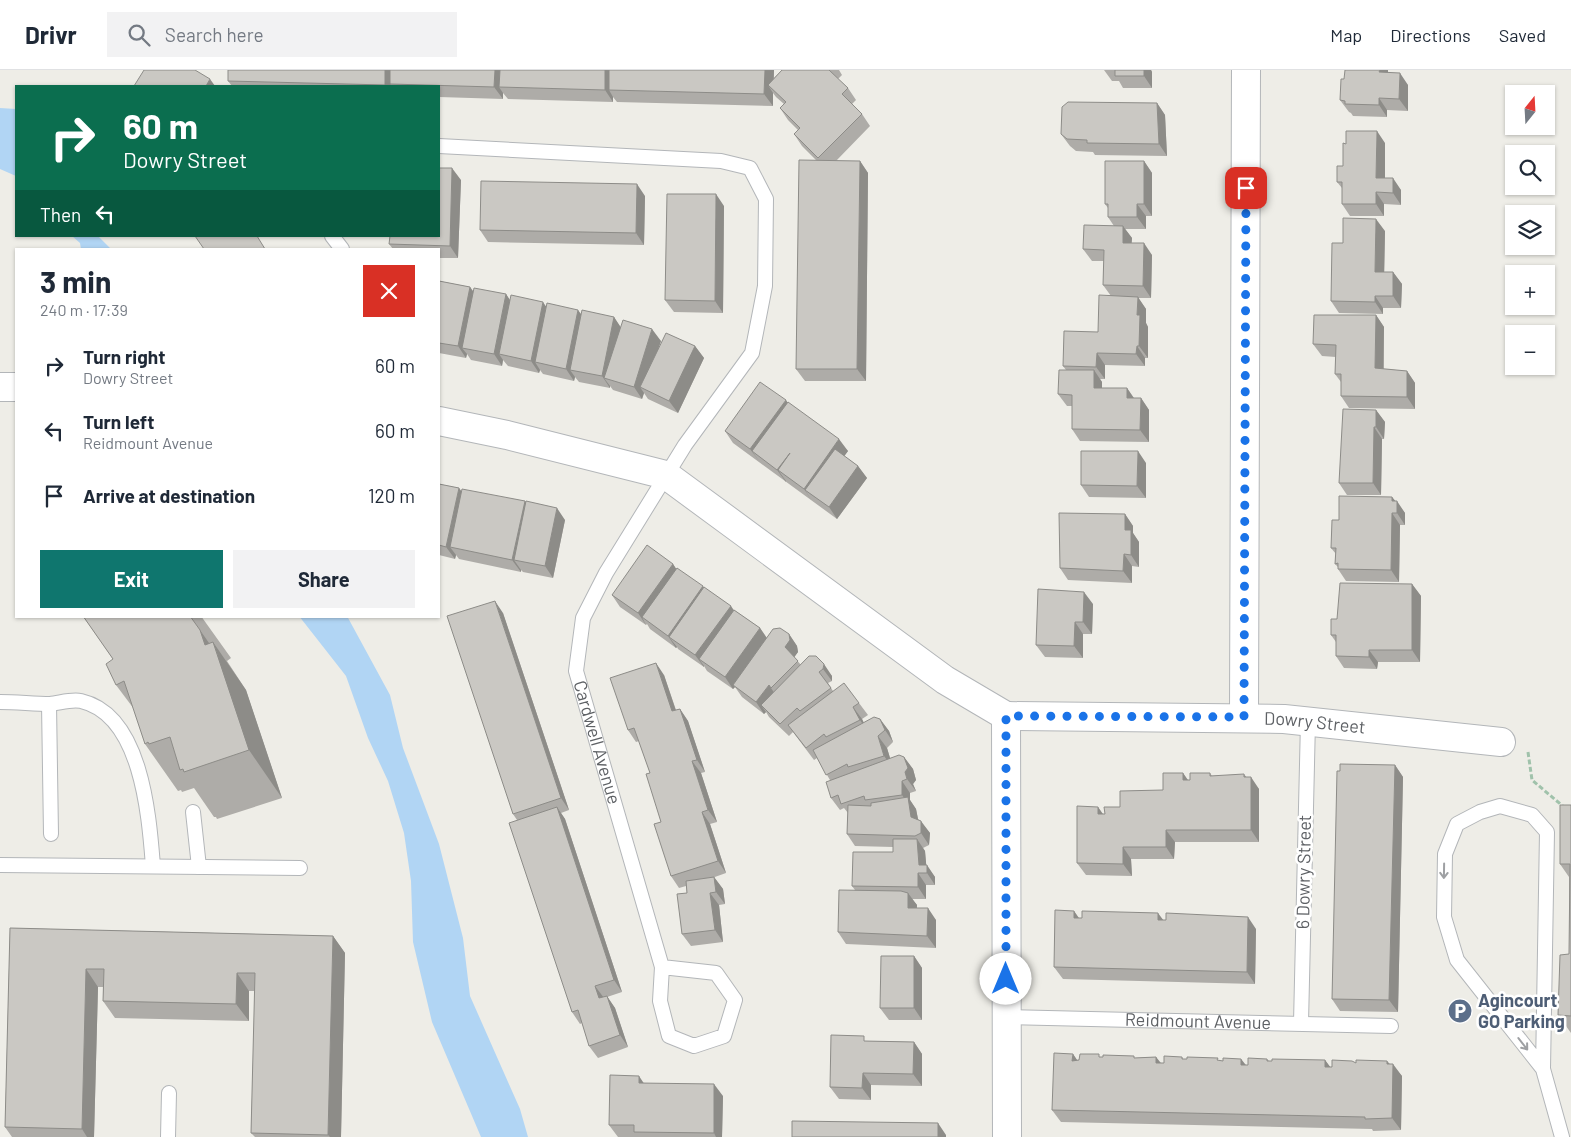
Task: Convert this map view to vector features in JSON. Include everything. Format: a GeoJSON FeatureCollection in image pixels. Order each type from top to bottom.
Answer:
{"type":"FeatureCollection","features":[{"type":"Feature","properties":{"kind":"street"},"geometry":{"type":"LineString","coordinates":[[1244,717],[1246,70]]}},
{"type":"Feature","properties":{"kind":"street"},"geometry":{"type":"LineString","coordinates":[[0,387],[15,387]]}},
{"type":"Feature","properties":{"kind":"street"},"geometry":{"type":"LineString","coordinates":[[440,421],[507,435],[666,475],[945,680],[1006,716],[1007,1137]]}},
{"type":"Feature","properties":{"kind":"street","name":"Dowry Street"},"geometry":{"type":"LineString","coordinates":[[1006,716],[1244,717],[1308,721],[1502,742]]}},
{"type":"Feature","properties":{"kind":"lane","name":"Cardwell Avenue"},"geometry":{"type":"LineString","coordinates":[[440,146],[722,161],[750,168],[766,198],[765,286],[752,353],[685,445],[606,573],[582,618],[576,671],[662,967],[660,1001],[669,1036],[694,1046],[724,1036],[735,1000],[716,973],[662,967]]}},
{"type":"Feature","properties":{"kind":"lane"},"geometry":{"type":"LineString","coordinates":[[333,237],[342,248]]}},
{"type":"Feature","properties":{"kind":"lane"},"geometry":{"type":"LineString","coordinates":[[0,702],[49,704],[79,701],[100,708],[130,743],[148,807],[153,866]]}},
{"type":"Feature","properties":{"kind":"lane"},"geometry":{"type":"LineString","coordinates":[[49,704],[51,834]]}},
{"type":"Feature","properties":{"kind":"lane","name":"6 Dowry Street"},"geometry":{"type":"LineString","coordinates":[[1301,1023],[1308,721]]}},
{"type":"Feature","properties":{"kind":"lane"},"geometry":{"type":"LineString","coordinates":[[1543,1069],[1457,960],[1444,917],[1445,854],[1457,824],[1480,812],[1500,806],[1532,815],[1547,832],[1543,1069],[1562,1137]]}},
{"type":"Feature","properties":{"kind":"lane"},"geometry":{"type":"LineString","coordinates":[[193,812],[198,867]]}},
{"type":"Feature","properties":{"kind":"lane"},"geometry":{"type":"LineString","coordinates":[[0,865],[300,868]]}},
{"type":"Feature","properties":{"kind":"lane","name":"Reidmount Avenue"},"geometry":{"type":"LineString","coordinates":[[1006,1017],[1391,1026]]}},
{"type":"Feature","properties":{"kind":"lane"},"geometry":{"type":"LineString","coordinates":[[168,1137],[169,1093]]}},
{"type":"Feature","properties":{"kind":"path"},"geometry":{"type":"LineString","coordinates":[[1502,742],[1527,747],[1532,780],[1571,813]]}},
{"type":"Feature","properties":{"kind":"water"},"geometry":{"type":"Polygon","coordinates":[[[0,108],[15,109],[15,176],[0,169],[0,108]]]}},
{"type":"Feature","properties":{"kind":"water"},"geometry":{"type":"Polygon","coordinates":[[[73,237],[99,237],[110,248],[81,248],[80,243],[73,237]]]}},
{"type":"Feature","properties":{"kind":"water"},"geometry":{"type":"Polygon","coordinates":[[[301,618],[348,618],[390,695],[403,748],[439,844],[463,938],[470,996],[520,1109],[528,1137],[481,1137],[432,1022],[413,942],[411,881],[404,833],[388,781],[368,738],[346,676],[301,618]]]}},
{"type":"Feature","properties":{"kind":"building"},"geometry":{"type":"Polygon","coordinates":[[[144,70],[195,70],[210,79],[207,85],[135,85],[144,70]]]}},
{"type":"Feature","properties":{"kind":"building"},"geometry":{"type":"Polygon","coordinates":[[[228,70],[385,70],[385,85],[228,81],[228,70]]]}},
{"type":"Feature","properties":{"kind":"building"},"geometry":{"type":"Polygon","coordinates":[[[390,70],[495,70],[494,87],[390,84],[390,70]]]}},
{"type":"Feature","properties":{"kind":"building"},"geometry":{"type":"Polygon","coordinates":[[[500,70],[605,70],[605,90],[499,87],[500,70]]]}},
{"type":"Feature","properties":{"kind":"building"},"geometry":{"type":"Polygon","coordinates":[[[609,70],[765,70],[764,94],[609,90],[609,70]]]}},
{"type":"Feature","properties":{"kind":"building"},"geometry":{"type":"Polygon","coordinates":[[[782,70],[829,70],[848,88],[842,94],[862,114],[818,158],[794,134],[800,128],[780,108],[786,102],[768,85],[782,70]]]}},
{"type":"Feature","properties":{"kind":"building"},"geometry":{"type":"Polygon","coordinates":[[[1115,70],[1144,70],[1144,76],[1115,76],[1115,70]]]}},
{"type":"Feature","properties":{"kind":"building"},"geometry":{"type":"Polygon","coordinates":[[[1345,70],[1380,70],[1379,72],[1400,73],[1399,99],[1379,98],[1379,105],[1345,104],[1345,101],[1340,100],[1341,79],[1344,79],[1345,70]]]}},
{"type":"Feature","properties":{"kind":"building"},"geometry":{"type":"Polygon","coordinates":[[[1068,102],[1157,103],[1159,144],[1087,143],[1087,140],[1067,139],[1061,134],[1062,107],[1068,102]]]}},
{"type":"Feature","properties":{"kind":"building"},"geometry":{"type":"Polygon","coordinates":[[[1346,131],[1377,131],[1376,178],[1393,178],[1393,193],[1376,192],[1376,204],[1342,204],[1342,182],[1337,182],[1337,166],[1343,166],[1343,143],[1346,144],[1346,131]]]}},
{"type":"Feature","properties":{"kind":"building"},"geometry":{"type":"Polygon","coordinates":[[[799,160],[860,161],[857,369],[796,369],[799,160]]]}},
{"type":"Feature","properties":{"kind":"building"},"geometry":{"type":"Polygon","coordinates":[[[1105,161],[1144,161],[1144,204],[1137,204],[1137,217],[1108,217],[1108,204],[1105,204],[1105,161]]]}},
{"type":"Feature","properties":{"kind":"building"},"geometry":{"type":"Polygon","coordinates":[[[440,168],[452,168],[450,246],[389,244],[390,237],[440,237],[440,168]]]}},
{"type":"Feature","properties":{"kind":"building"},"geometry":{"type":"Polygon","coordinates":[[[481,181],[637,184],[636,233],[480,230],[481,181]]]}},
{"type":"Feature","properties":{"kind":"building"},"geometry":{"type":"Polygon","coordinates":[[[667,194],[716,194],[715,301],[665,300],[667,194]]]}},
{"type":"Feature","properties":{"kind":"building"},"geometry":{"type":"Polygon","coordinates":[[[1343,218],[1376,219],[1375,272],[1393,272],[1393,296],[1375,296],[1375,302],[1331,301],[1332,243],[1343,243],[1343,218]]]}},
{"type":"Feature","properties":{"kind":"building"},"geometry":{"type":"Polygon","coordinates":[[[1084,225],[1123,226],[1123,243],[1144,243],[1143,286],[1103,285],[1104,250],[1083,249],[1084,225]]]}},
{"type":"Feature","properties":{"kind":"building"},"geometry":{"type":"Polygon","coordinates":[[[196,237],[258,237],[264,248],[203,248],[196,237]]]}},
{"type":"Feature","properties":{"kind":"building"},"geometry":{"type":"Polygon","coordinates":[[[440,281],[470,287],[458,346],[440,343],[440,281]]]}},
{"type":"Feature","properties":{"kind":"building"},"geometry":{"type":"Polygon","coordinates":[[[474,288],[506,294],[494,354],[462,348],[474,288]]]}},
{"type":"Feature","properties":{"kind":"building"},"geometry":{"type":"Polygon","coordinates":[[[511,295],[543,302],[531,361],[499,354],[511,295]]]}},
{"type":"Feature","properties":{"kind":"building"},"geometry":{"type":"Polygon","coordinates":[[[1099,295],[1138,297],[1137,315],[1140,315],[1139,346],[1137,346],[1136,354],[1097,353],[1096,367],[1063,366],[1064,331],[1098,332],[1099,295]]]}},
{"type":"Feature","properties":{"kind":"building"},"geometry":{"type":"Polygon","coordinates":[[[547,303],[578,310],[566,369],[535,362],[547,303]]]}},
{"type":"Feature","properties":{"kind":"building"},"geometry":{"type":"Polygon","coordinates":[[[582,310],[614,317],[602,376],[570,370],[582,310]]]}},
{"type":"Feature","properties":{"kind":"building"},"geometry":{"type":"Polygon","coordinates":[[[1314,315],[1376,315],[1375,368],[1407,371],[1407,397],[1341,396],[1341,374],[1335,374],[1336,345],[1313,344],[1314,315]]]}},
{"type":"Feature","properties":{"kind":"building"},"geometry":{"type":"Polygon","coordinates":[[[623,320],[652,329],[634,387],[604,378],[623,320]]]}},
{"type":"Feature","properties":{"kind":"building"},"geometry":{"type":"Polygon","coordinates":[[[666,333],[695,346],[669,401],[640,387],[666,333]]]}},
{"type":"Feature","properties":{"kind":"building"},"geometry":{"type":"Polygon","coordinates":[[[1059,370],[1094,370],[1094,388],[1127,388],[1127,398],[1141,398],[1140,430],[1072,429],[1072,395],[1058,394],[1059,370]]]}},
{"type":"Feature","properties":{"kind":"building"},"geometry":{"type":"Polygon","coordinates":[[[760,382],[786,400],[750,449],[725,431],[760,382]]]}},
{"type":"Feature","properties":{"kind":"building"},"geometry":{"type":"Polygon","coordinates":[[[788,402],[839,439],[804,489],[778,470],[790,453],[777,470],[752,451],[788,402]]]}},
{"type":"Feature","properties":{"kind":"building"},"geometry":{"type":"Polygon","coordinates":[[[1343,409],[1376,410],[1373,483],[1339,483],[1343,409]]]}},
{"type":"Feature","properties":{"kind":"building"},"geometry":{"type":"Polygon","coordinates":[[[835,449],[858,466],[829,507],[805,490],[835,449]]]}},
{"type":"Feature","properties":{"kind":"building"},"geometry":{"type":"Polygon","coordinates":[[[1081,451],[1138,451],[1137,486],[1081,485],[1081,451]]]}},
{"type":"Feature","properties":{"kind":"building"},"geometry":{"type":"Polygon","coordinates":[[[440,484],[459,488],[446,547],[440,545],[440,484]]]}},
{"type":"Feature","properties":{"kind":"building"},"geometry":{"type":"Polygon","coordinates":[[[462,489],[525,501],[512,560],[450,547],[462,489]]]}},
{"type":"Feature","properties":{"kind":"building"},"geometry":{"type":"Polygon","coordinates":[[[1339,496],[1392,497],[1392,501],[1397,501],[1397,513],[1392,513],[1391,570],[1338,569],[1338,563],[1335,564],[1336,548],[1331,548],[1332,520],[1339,520],[1339,496]]]}},
{"type":"Feature","properties":{"kind":"building"},"geometry":{"type":"Polygon","coordinates":[[[526,501],[557,508],[545,566],[514,560],[526,501]]]}},
{"type":"Feature","properties":{"kind":"building"},"geometry":{"type":"Polygon","coordinates":[[[1059,513],[1125,514],[1125,530],[1131,530],[1131,555],[1124,554],[1123,571],[1060,568],[1059,513]]]}},
{"type":"Feature","properties":{"kind":"building"},"geometry":{"type":"Polygon","coordinates":[[[647,545],[673,564],[638,613],[612,595],[647,545]]]}},
{"type":"Feature","properties":{"kind":"building"},"geometry":{"type":"Polygon","coordinates":[[[677,568],[703,586],[668,636],[642,617],[677,568]]]}},
{"type":"Feature","properties":{"kind":"building"},"geometry":{"type":"Polygon","coordinates":[[[1340,583],[1412,584],[1412,650],[1369,650],[1369,657],[1336,656],[1336,635],[1331,635],[1331,619],[1337,619],[1340,583]]]}},
{"type":"Feature","properties":{"kind":"building"},"geometry":{"type":"Polygon","coordinates":[[[704,587],[731,606],[695,655],[669,637],[704,587]]]}},
{"type":"Feature","properties":{"kind":"building"},"geometry":{"type":"Polygon","coordinates":[[[1038,589],[1084,592],[1083,622],[1075,622],[1074,646],[1036,645],[1038,589]]]}},
{"type":"Feature","properties":{"kind":"building"},"geometry":{"type":"Polygon","coordinates":[[[495,601],[561,798],[513,814],[447,616],[495,601]]]}},
{"type":"Feature","properties":{"kind":"building"},"geometry":{"type":"Polygon","coordinates":[[[734,610],[760,628],[725,677],[699,659],[734,610]]]}},
{"type":"Feature","properties":{"kind":"building"},"geometry":{"type":"Polygon","coordinates":[[[84,618],[191,618],[200,630],[205,645],[213,642],[249,750],[184,772],[183,769],[180,770],[170,737],[145,744],[124,681],[116,685],[106,664],[113,659],[84,618]]]}},
{"type":"Feature","properties":{"kind":"building"},"geometry":{"type":"Polygon","coordinates":[[[780,628],[789,634],[790,640],[785,647],[798,661],[771,688],[769,685],[756,702],[733,685],[773,629],[780,628]]]}},
{"type":"Feature","properties":{"kind":"building"},"geometry":{"type":"Polygon","coordinates":[[[809,656],[816,656],[824,664],[823,669],[819,672],[831,688],[800,711],[797,708],[780,724],[761,705],[809,656]]]}},
{"type":"Feature","properties":{"kind":"building"},"geometry":{"type":"Polygon","coordinates":[[[656,663],[672,711],[680,709],[697,760],[692,761],[708,810],[702,812],[718,861],[671,876],[654,824],[661,822],[646,774],[650,773],[634,728],[628,730],[610,678],[656,663]]]}},
{"type":"Feature","properties":{"kind":"building"},"geometry":{"type":"Polygon","coordinates":[[[844,683],[859,703],[853,707],[860,720],[826,737],[824,734],[806,748],[788,725],[844,683]]]}},
{"type":"Feature","properties":{"kind":"building"},"geometry":{"type":"Polygon","coordinates":[[[874,717],[880,719],[885,730],[878,736],[884,756],[848,767],[847,764],[826,775],[813,750],[874,717]]]}},
{"type":"Feature","properties":{"kind":"building"},"geometry":{"type":"Polygon","coordinates":[[[899,755],[904,757],[908,768],[905,772],[907,779],[902,781],[902,795],[865,800],[864,796],[841,804],[838,795],[831,798],[826,782],[899,755]]]}},
{"type":"Feature","properties":{"kind":"building"},"geometry":{"type":"Polygon","coordinates":[[[1340,764],[1395,765],[1389,1000],[1332,999],[1337,771],[1340,771],[1340,764]]]}},
{"type":"Feature","properties":{"kind":"building"},"geometry":{"type":"Polygon","coordinates":[[[1163,773],[1183,773],[1183,780],[1190,780],[1190,773],[1210,773],[1210,776],[1244,774],[1244,777],[1251,777],[1251,830],[1166,830],[1166,847],[1123,847],[1123,864],[1077,863],[1077,806],[1098,807],[1098,814],[1105,814],[1104,807],[1120,807],[1120,791],[1163,790],[1163,773]]]}},
{"type":"Feature","properties":{"kind":"building"},"geometry":{"type":"Polygon","coordinates":[[[908,797],[911,817],[921,821],[921,833],[915,836],[847,834],[848,805],[871,806],[871,803],[908,797]]]}},
{"type":"Feature","properties":{"kind":"building"},"geometry":{"type":"Polygon","coordinates":[[[1560,805],[1571,805],[1571,1016],[1558,1015],[1560,955],[1569,954],[1570,864],[1560,864],[1560,805]]]}},
{"type":"Feature","properties":{"kind":"building"},"geometry":{"type":"Polygon","coordinates":[[[557,807],[614,980],[595,986],[599,998],[607,996],[620,1035],[589,1046],[578,1010],[572,1012],[509,823],[557,807]]]}},
{"type":"Feature","properties":{"kind":"building"},"geometry":{"type":"Polygon","coordinates":[[[893,839],[917,839],[919,865],[927,865],[927,873],[918,873],[918,887],[852,886],[853,852],[893,852],[893,839]]]}},
{"type":"Feature","properties":{"kind":"building"},"geometry":{"type":"Polygon","coordinates":[[[714,877],[716,892],[710,893],[715,930],[682,934],[677,894],[687,893],[686,881],[714,877]]]}},
{"type":"Feature","properties":{"kind":"building"},"geometry":{"type":"Polygon","coordinates":[[[839,890],[901,891],[908,893],[908,908],[928,908],[927,936],[838,932],[839,890]]]}},
{"type":"Feature","properties":{"kind":"building"},"geometry":{"type":"Polygon","coordinates":[[[1055,910],[1074,911],[1074,918],[1082,918],[1082,911],[1158,913],[1158,920],[1166,920],[1166,913],[1248,917],[1247,972],[1054,967],[1055,910]]]}},
{"type":"Feature","properties":{"kind":"building"},"geometry":{"type":"Polygon","coordinates":[[[10,928],[333,936],[328,1135],[251,1133],[255,973],[237,973],[236,1004],[103,1001],[104,969],[86,969],[82,1129],[5,1127],[10,928]]]}},
{"type":"Feature","properties":{"kind":"building"},"geometry":{"type":"Polygon","coordinates":[[[881,956],[914,956],[914,1008],[880,1008],[881,956]]]}},
{"type":"Feature","properties":{"kind":"building"},"geometry":{"type":"Polygon","coordinates":[[[831,1035],[864,1036],[864,1041],[914,1042],[913,1074],[863,1073],[862,1088],[830,1087],[831,1035]]]}},
{"type":"Feature","properties":{"kind":"building"},"geometry":{"type":"Polygon","coordinates":[[[1054,1053],[1073,1054],[1072,1061],[1079,1060],[1080,1054],[1099,1054],[1099,1057],[1103,1057],[1103,1055],[1134,1056],[1134,1058],[1156,1057],[1156,1063],[1164,1063],[1164,1056],[1182,1057],[1182,1059],[1187,1059],[1187,1057],[1218,1058],[1217,1060],[1223,1061],[1223,1058],[1241,1059],[1241,1065],[1248,1065],[1248,1058],[1267,1059],[1267,1061],[1272,1061],[1272,1059],[1325,1060],[1325,1067],[1332,1067],[1332,1060],[1356,1063],[1356,1060],[1387,1061],[1387,1064],[1393,1064],[1392,1118],[1365,1119],[1365,1117],[1052,1110],[1054,1053]]]}},
{"type":"Feature","properties":{"kind":"building"},"geometry":{"type":"Polygon","coordinates":[[[610,1075],[639,1076],[639,1083],[714,1084],[714,1133],[634,1132],[634,1125],[609,1125],[610,1075]]]}},
{"type":"Feature","properties":{"kind":"building"},"geometry":{"type":"Polygon","coordinates":[[[792,1121],[938,1123],[938,1137],[792,1137],[792,1121]]]}},
{"type":"Feature","properties":{"kind":"place","name":"Agincourt GO Parking"},"geometry":{"type":"Point","coordinates":[1460,1011]}},
{"type":"Feature","properties":{"kind":"route"},"geometry":{"type":"LineString","coordinates":[[1006,979],[1006,716],[1244,717],[1246,188]]}}]}
